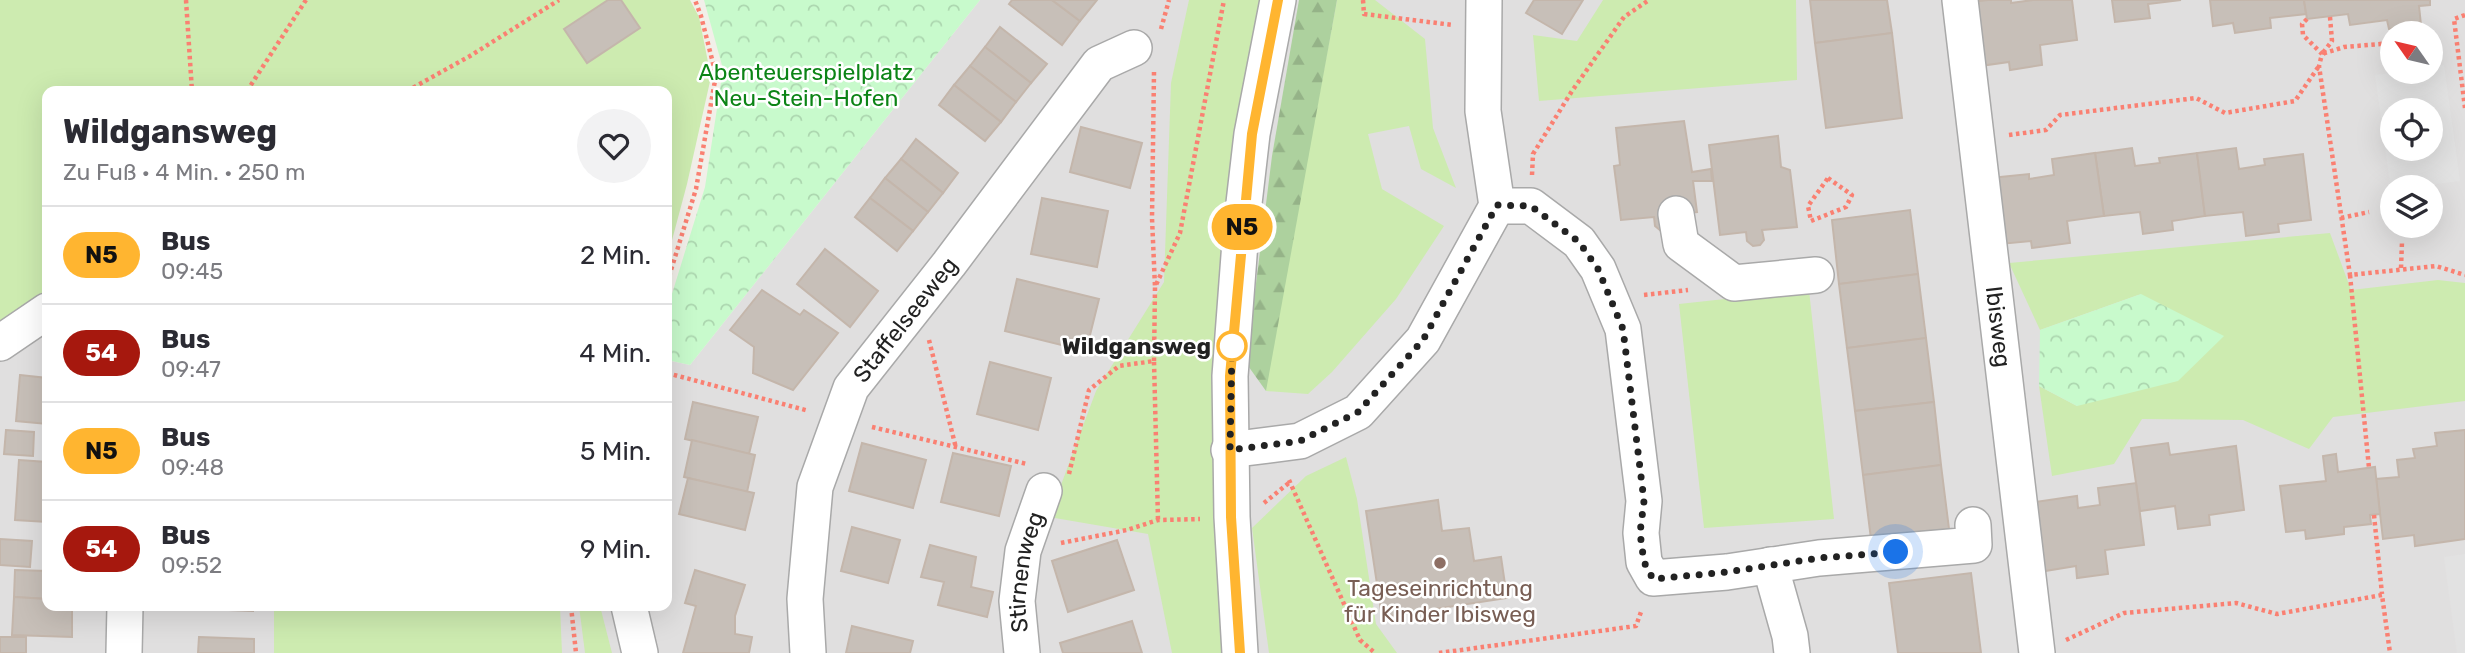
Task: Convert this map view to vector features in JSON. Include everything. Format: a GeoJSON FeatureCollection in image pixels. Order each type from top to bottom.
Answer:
{"type":"FeatureCollection","features":[{"type":"Feature","properties":{"kind":"street"},"geometry":{"type":"LineString","coordinates":[[1240,653],[1230,450],[1230,376],[1252,134],[1278,0]]}},
{"type":"Feature","properties":{"kind":"street","name":"Ibisweg"},"geometry":{"type":"LineString","coordinates":[[1960,0],[1977,140],[2050,647]]}},
{"type":"Feature","properties":{"kind":"street"},"geometry":{"type":"LineString","coordinates":[[1230,450],[1300,441],[1358,412],[1423,340],[1497,205],[1483,111],[1484,15]]}},
{"type":"Feature","properties":{"kind":"street","name":"Staffelseeweg"},"geometry":{"type":"LineString","coordinates":[[808,653],[805,599],[815,487],[851,388],[1099,64],[1144,57]]}},
{"type":"Feature","properties":{"kind":"street"},"geometry":{"type":"LineString","coordinates":[[1497,205],[1531,206],[1579,242],[1598,269],[1611,300],[1623,329],[1644,501],[1640,533],[1644,562],[1653,579],[1974,545],[1973,525]]}},
{"type":"Feature","properties":{"kind":"street"},"geometry":{"type":"LineString","coordinates":[[1676,214],[1681,244],[1734,283],[1816,275]]}},
{"type":"Feature","properties":{"kind":"street"},"geometry":{"type":"LineString","coordinates":[[0,343],[42,314]]}},
{"type":"Feature","properties":{"kind":"street","name":"Stirnenweg"},"geometry":{"type":"LineString","coordinates":[[1022,653],[1017,601],[1023,551],[1044,491]]}},
{"type":"Feature","properties":{"kind":"street"},"geometry":{"type":"LineString","coordinates":[[1770,565],[1790,636],[1792,653]]}},
{"type":"Feature","properties":{"kind":"street"},"geometry":{"type":"LineString","coordinates":[[124,653],[125,611]]}},
{"type":"Feature","properties":{"kind":"street"},"geometry":{"type":"LineString","coordinates":[[630,611],[640,653]]}},
{"type":"Feature","properties":{"kind":"path"},"geometry":{"type":"LineString","coordinates":[[186,0],[192,86]]}},
{"type":"Feature","properties":{"kind":"path"},"geometry":{"type":"LineString","coordinates":[[250,86],[306,0]]}},
{"type":"Feature","properties":{"kind":"path"},"geometry":{"type":"LineString","coordinates":[[416,86],[470,56],[559,0]]}},
{"type":"Feature","properties":{"kind":"path"},"geometry":{"type":"LineString","coordinates":[[672,264],[696,189],[716,75],[695,0]]}},
{"type":"Feature","properties":{"kind":"path"},"geometry":{"type":"LineString","coordinates":[[1155,288],[1180,233],[1223,0]]}},
{"type":"Feature","properties":{"kind":"path"},"geometry":{"type":"LineString","coordinates":[[1363,0],[1364,14],[1484,15]]}},
{"type":"Feature","properties":{"kind":"path"},"geometry":{"type":"LineString","coordinates":[[1533,154],[1572,91],[1624,17],[1649,0]]}},
{"type":"Feature","properties":{"kind":"path"},"geometry":{"type":"LineString","coordinates":[[2465,15],[2454,19],[2465,108]]}},
{"type":"Feature","properties":{"kind":"path"},"geometry":{"type":"LineString","coordinates":[[1977,140],[2046,130],[2060,116],[2196,98],[2225,113],[2295,101],[2332,41],[2330,16]]}},
{"type":"Feature","properties":{"kind":"path"},"geometry":{"type":"LineString","coordinates":[[2307,19],[2302,24],[2303,35],[2322,54]]}},
{"type":"Feature","properties":{"kind":"path"},"geometry":{"type":"LineString","coordinates":[[2332,41],[2344,47]]}},
{"type":"Feature","properties":{"kind":"path"},"geometry":{"type":"LineString","coordinates":[[2322,54],[2344,47],[2380,44]]}},
{"type":"Feature","properties":{"kind":"path"},"geometry":{"type":"LineString","coordinates":[[1023,551],[1126,530],[1158,520],[1155,288],[1144,57]]}},
{"type":"Feature","properties":{"kind":"path"},"geometry":{"type":"LineString","coordinates":[[2319,66],[2350,275],[2369,468]]}},
{"type":"Feature","properties":{"kind":"path"},"geometry":{"type":"LineString","coordinates":[[1828,178],[1852,195],[1846,207],[1811,222],[1808,206],[1828,178]]}},
{"type":"Feature","properties":{"kind":"path"},"geometry":{"type":"LineString","coordinates":[[2341,218],[2369,212]]}},
{"type":"Feature","properties":{"kind":"path"},"geometry":{"type":"LineString","coordinates":[[2401,268],[2402,242]]}},
{"type":"Feature","properties":{"kind":"path"},"geometry":{"type":"LineString","coordinates":[[2350,275],[2436,266],[2465,275]]}},
{"type":"Feature","properties":{"kind":"path"},"geometry":{"type":"LineString","coordinates":[[1611,300],[1734,283]]}},
{"type":"Feature","properties":{"kind":"path"},"geometry":{"type":"LineString","coordinates":[[919,302],[956,448]]}},
{"type":"Feature","properties":{"kind":"path"},"geometry":{"type":"LineString","coordinates":[[1044,491],[1051,470],[1069,475],[1089,390],[1119,366],[1154,361]]}},
{"type":"Feature","properties":{"kind":"path"},"geometry":{"type":"LineString","coordinates":[[1277,444],[1290,482],[1360,640],[1375,653]]}},
{"type":"Feature","properties":{"kind":"path"},"geometry":{"type":"LineString","coordinates":[[2374,515],[2390,653]]}},
{"type":"Feature","properties":{"kind":"path"},"geometry":{"type":"LineString","coordinates":[[1439,653],[1636,626],[1653,579]]}},
{"type":"Feature","properties":{"kind":"path"},"geometry":{"type":"LineString","coordinates":[[2050,647],[2124,613],[2236,603],[2277,614],[2382,595]]}},
{"type":"Feature","properties":{"kind":"path"},"geometry":{"type":"LineString","coordinates":[[572,611],[576,653]]}},
{"type":"Feature","properties":{"kind":"shaded area"},"geometry":{"type":"Polygon","coordinates":[[[980,0],[2465,0],[2465,653],[0,653],[0,328],[42,299],[42,611],[672,611],[672,361],[690,365],[980,0]]]}},
{"type":"Feature","properties":{"kind":"shaded area"},"geometry":{"type":"Polygon","coordinates":[[[2444,65],[2460,181],[2443,183],[2443,175],[2389,175],[2387,161],[2443,161],[2443,98],[2380,98],[2380,111],[2375,75],[2380,74],[2380,84],[2443,84],[2444,65]]]}},
{"type":"Feature","properties":{"kind":"shaded area"},"geometry":{"type":"Polygon","coordinates":[[[2465,554],[2465,653],[2457,653],[2444,557],[2465,554]]]}},
{"type":"Feature","properties":{"kind":"green space"},"geometry":{"type":"Polygon","coordinates":[[[0,0],[690,0],[699,17],[711,77],[672,240],[672,86],[42,86],[42,299],[0,328],[0,0]]]}},
{"type":"Feature","properties":{"kind":"green space","name":"Abenteuerspielplatz Neu-Stein-Hofen"},"geometry":{"type":"Polygon","coordinates":[[[704,0],[980,0],[690,365],[672,361],[672,294],[705,187],[723,69],[704,0]]]}},
{"type":"Feature","properties":{"kind":"green space"},"geometry":{"type":"Polygon","coordinates":[[[1189,0],[1266,0],[1236,150],[1235,653],[1172,653],[1148,534],[1049,517],[1096,391],[1164,282],[1171,83],[1189,0]]]}},
{"type":"Feature","properties":{"kind":"green space"},"geometry":{"type":"Polygon","coordinates":[[[1299,0],[1337,0],[1266,391],[1246,363],[1272,156],[1299,0]]]}},
{"type":"Feature","properties":{"kind":"green space"},"geometry":{"type":"Polygon","coordinates":[[[1337,0],[1375,0],[1425,39],[1433,128],[1456,188],[1421,169],[1409,126],[1368,134],[1382,189],[1444,226],[1396,299],[1332,372],[1308,394],[1266,391],[1270,356],[1337,0]]]}},
{"type":"Feature","properties":{"kind":"green space"},"geometry":{"type":"Polygon","coordinates":[[[1603,0],[1796,0],[1797,80],[1539,101],[1533,35],[1577,41],[1603,0]]]}},
{"type":"Feature","properties":{"kind":"green space"},"geometry":{"type":"Polygon","coordinates":[[[2330,233],[2351,290],[2438,280],[2465,283],[2465,401],[2333,417],[2309,449],[2243,420],[2142,419],[2114,464],[2052,476],[2039,386],[2077,406],[2141,294],[2040,330],[2009,263],[2330,233]]]}},
{"type":"Feature","properties":{"kind":"green space"},"geometry":{"type":"Polygon","coordinates":[[[1809,290],[1834,519],[1704,528],[1679,304],[1809,290]]]}},
{"type":"Feature","properties":{"kind":"green space"},"geometry":{"type":"Polygon","coordinates":[[[2141,294],[2224,336],[2178,381],[2077,406],[2039,386],[2040,330],[2141,294]]]}},
{"type":"Feature","properties":{"kind":"green space"},"geometry":{"type":"Polygon","coordinates":[[[1346,457],[1357,499],[1376,624],[1397,653],[1269,653],[1252,528],[1306,476],[1346,457]]]}},
{"type":"Feature","properties":{"kind":"green space"},"geometry":{"type":"Polygon","coordinates":[[[274,611],[560,611],[562,653],[274,653],[274,611]]]}},
{"type":"Feature","properties":{"kind":"green space"},"geometry":{"type":"Polygon","coordinates":[[[580,611],[601,611],[612,653],[585,653],[580,611]]]}},
{"type":"Feature","properties":{"kind":"building"},"geometry":{"type":"Polygon","coordinates":[[[608,0],[621,0],[640,28],[587,63],[564,29],[608,0]]]}},
{"type":"Feature","properties":{"kind":"building"},"geometry":{"type":"Polygon","coordinates":[[[1012,0],[1052,0],[1080,21],[1062,45],[1009,4],[1012,0]]]}},
{"type":"Feature","properties":{"kind":"building"},"geometry":{"type":"Polygon","coordinates":[[[1052,0],[1097,0],[1080,21],[1052,0]]]}},
{"type":"Feature","properties":{"kind":"building"},"geometry":{"type":"Polygon","coordinates":[[[1534,0],[1583,0],[1562,34],[1526,13],[1534,0]]]}},
{"type":"Feature","properties":{"kind":"building"},"geometry":{"type":"Polygon","coordinates":[[[1810,0],[1887,0],[1892,33],[1815,43],[1810,0]]]}},
{"type":"Feature","properties":{"kind":"building"},"geometry":{"type":"Polygon","coordinates":[[[2011,0],[2011,3],[2072,0],[2077,40],[2040,45],[2042,65],[2010,70],[2009,62],[1980,66],[1971,2],[2011,0]]]}},
{"type":"Feature","properties":{"kind":"building"},"geometry":{"type":"Polygon","coordinates":[[[2112,0],[2181,0],[2148,4],[2150,18],[2115,22],[2112,0]]]}},
{"type":"Feature","properties":{"kind":"building"},"geometry":{"type":"Polygon","coordinates":[[[2210,0],[2304,0],[2306,14],[2270,18],[2271,28],[2235,33],[2233,23],[2213,26],[2210,0]]]}},
{"type":"Feature","properties":{"kind":"building"},"geometry":{"type":"Polygon","coordinates":[[[2304,0],[2430,0],[2430,5],[2419,6],[2421,21],[2387,20],[2350,25],[2348,14],[2307,19],[2304,0]]]}},
{"type":"Feature","properties":{"kind":"building"},"geometry":{"type":"Polygon","coordinates":[[[1000,27],[1047,64],[1031,83],[985,47],[1000,27]]]}},
{"type":"Feature","properties":{"kind":"building"},"geometry":{"type":"Polygon","coordinates":[[[1892,33],[1902,118],[1826,128],[1815,43],[1892,33]]]}},
{"type":"Feature","properties":{"kind":"building"},"geometry":{"type":"Polygon","coordinates":[[[985,47],[1031,83],[1016,102],[970,66],[985,47]]]}},
{"type":"Feature","properties":{"kind":"building"},"geometry":{"type":"Polygon","coordinates":[[[970,66],[1016,102],[1001,122],[954,85],[970,66]]]}},
{"type":"Feature","properties":{"kind":"building"},"geometry":{"type":"Polygon","coordinates":[[[954,85],[1001,122],[985,141],[939,105],[954,85]]]}},
{"type":"Feature","properties":{"kind":"building"},"geometry":{"type":"Polygon","coordinates":[[[1684,121],[1692,172],[1711,169],[1712,181],[1693,181],[1697,212],[1669,215],[1668,230],[1661,231],[1655,226],[1654,217],[1621,220],[1614,166],[1620,165],[1616,128],[1684,121]]]}},
{"type":"Feature","properties":{"kind":"building"},"geometry":{"type":"Polygon","coordinates":[[[1081,127],[1142,143],[1130,188],[1070,172],[1081,127]]]}},
{"type":"Feature","properties":{"kind":"building"},"geometry":{"type":"Polygon","coordinates":[[[1778,136],[1781,167],[1790,170],[1797,227],[1762,230],[1764,240],[1760,245],[1753,246],[1747,241],[1746,232],[1720,235],[1709,145],[1778,136]]]}},
{"type":"Feature","properties":{"kind":"building"},"geometry":{"type":"Polygon","coordinates":[[[916,139],[958,173],[943,193],[901,159],[916,139]]]}},
{"type":"Feature","properties":{"kind":"building"},"geometry":{"type":"Polygon","coordinates":[[[2132,148],[2135,166],[2160,163],[2159,158],[2197,153],[2205,216],[2172,221],[2173,230],[2143,234],[2140,212],[2104,216],[2095,153],[2132,148]]]}},
{"type":"Feature","properties":{"kind":"building"},"geometry":{"type":"Polygon","coordinates":[[[2236,148],[2239,169],[2265,165],[2264,159],[2303,154],[2311,220],[2278,224],[2279,232],[2246,236],[2243,212],[2205,216],[2197,153],[2236,148]]]}},
{"type":"Feature","properties":{"kind":"building"},"geometry":{"type":"Polygon","coordinates":[[[2095,153],[2104,216],[2067,221],[2070,243],[2032,248],[2031,241],[2000,244],[1991,178],[2029,174],[2029,179],[2054,175],[2052,159],[2095,153]]]}},
{"type":"Feature","properties":{"kind":"building"},"geometry":{"type":"Polygon","coordinates":[[[901,159],[943,193],[928,212],[885,178],[901,159]]]}},
{"type":"Feature","properties":{"kind":"building"},"geometry":{"type":"Polygon","coordinates":[[[885,178],[928,212],[913,231],[870,198],[885,178]]]}},
{"type":"Feature","properties":{"kind":"building"},"geometry":{"type":"Polygon","coordinates":[[[870,198],[913,231],[897,251],[855,217],[870,198]]]}},
{"type":"Feature","properties":{"kind":"building"},"geometry":{"type":"Polygon","coordinates":[[[1042,198],[1108,211],[1097,267],[1031,254],[1042,198]]]}},
{"type":"Feature","properties":{"kind":"building"},"geometry":{"type":"Polygon","coordinates":[[[1910,210],[1918,274],[1839,284],[1832,220],[1910,210]]]}},
{"type":"Feature","properties":{"kind":"building"},"geometry":{"type":"Polygon","coordinates":[[[825,249],[878,291],[850,327],[797,284],[825,249]]]}},
{"type":"Feature","properties":{"kind":"building"},"geometry":{"type":"Polygon","coordinates":[[[1918,274],[1926,338],[1847,348],[1839,284],[1918,274]]]}},
{"type":"Feature","properties":{"kind":"building"},"geometry":{"type":"Polygon","coordinates":[[[1017,279],[1099,299],[1086,351],[1005,331],[1017,279]]]}},
{"type":"Feature","properties":{"kind":"building"},"geometry":{"type":"Polygon","coordinates":[[[762,290],[800,315],[804,310],[838,333],[793,390],[753,373],[754,347],[730,330],[762,290]]]}},
{"type":"Feature","properties":{"kind":"building"},"geometry":{"type":"Polygon","coordinates":[[[1926,338],[1934,402],[1855,411],[1847,348],[1926,338]]]}},
{"type":"Feature","properties":{"kind":"building"},"geometry":{"type":"Polygon","coordinates":[[[990,362],[1051,378],[1038,430],[977,414],[990,362]]]}},
{"type":"Feature","properties":{"kind":"building"},"geometry":{"type":"Polygon","coordinates":[[[20,375],[42,377],[42,424],[16,421],[20,375]]]}},
{"type":"Feature","properties":{"kind":"building"},"geometry":{"type":"Polygon","coordinates":[[[693,402],[758,417],[749,454],[685,439],[693,402]]]}},
{"type":"Feature","properties":{"kind":"building"},"geometry":{"type":"Polygon","coordinates":[[[1934,402],[1941,465],[1863,475],[1855,411],[1934,402]]]}},
{"type":"Feature","properties":{"kind":"building"},"geometry":{"type":"Polygon","coordinates":[[[6,430],[34,432],[33,456],[4,454],[6,430]]]}},
{"type":"Feature","properties":{"kind":"building"},"geometry":{"type":"Polygon","coordinates":[[[2465,430],[2465,539],[2415,546],[2414,535],[2383,539],[2376,479],[2399,477],[2397,460],[2415,458],[2413,449],[2437,446],[2435,433],[2465,430]]]}},
{"type":"Feature","properties":{"kind":"building"},"geometry":{"type":"Polygon","coordinates":[[[692,440],[755,455],[747,492],[684,477],[692,440]]]}},
{"type":"Feature","properties":{"kind":"building"},"geometry":{"type":"Polygon","coordinates":[[[862,443],[926,460],[913,508],[849,491],[862,443]]]}},
{"type":"Feature","properties":{"kind":"building"},"geometry":{"type":"Polygon","coordinates":[[[2168,443],[2170,455],[2236,446],[2244,510],[2209,515],[2210,525],[2178,529],[2175,506],[2140,511],[2131,448],[2168,443]]]}},
{"type":"Feature","properties":{"kind":"building"},"geometry":{"type":"Polygon","coordinates":[[[953,453],[1011,466],[999,516],[941,502],[953,453]]]}},
{"type":"Feature","properties":{"kind":"building"},"geometry":{"type":"Polygon","coordinates":[[[2336,454],[2338,472],[2375,467],[2380,514],[2370,515],[2371,524],[2344,527],[2344,534],[2306,539],[2305,530],[2286,532],[2280,486],[2326,481],[2323,456],[2336,454]]]}},
{"type":"Feature","properties":{"kind":"building"},"geometry":{"type":"Polygon","coordinates":[[[19,460],[42,462],[42,522],[15,520],[19,460]]]}},
{"type":"Feature","properties":{"kind":"building"},"geometry":{"type":"Polygon","coordinates":[[[1941,465],[1949,529],[1871,539],[1863,475],[1941,465]]]}},
{"type":"Feature","properties":{"kind":"building"},"geometry":{"type":"Polygon","coordinates":[[[688,478],[754,493],[745,530],[679,514],[688,478]]]}},
{"type":"Feature","properties":{"kind":"building"},"geometry":{"type":"Polygon","coordinates":[[[2136,483],[2144,545],[2105,550],[2108,574],[2077,578],[2076,566],[2045,571],[2035,502],[2077,496],[2078,508],[2100,505],[2098,488],[2136,483]]]}},
{"type":"Feature","properties":{"kind":"building"},"geometry":{"type":"Polygon","coordinates":[[[1438,500],[1442,531],[1469,528],[1474,561],[1501,557],[1507,598],[1382,617],[1366,511],[1438,500]]]}},
{"type":"Feature","properties":{"kind":"building"},"geometry":{"type":"Polygon","coordinates":[[[852,527],[900,540],[888,583],[841,571],[852,527]]]}},
{"type":"Feature","properties":{"kind":"building"},"geometry":{"type":"Polygon","coordinates":[[[0,539],[32,541],[30,567],[0,565],[0,539]]]}},
{"type":"Feature","properties":{"kind":"building"},"geometry":{"type":"Polygon","coordinates":[[[1117,540],[1134,590],[1068,612],[1052,561],[1117,540]]]}},
{"type":"Feature","properties":{"kind":"building"},"geometry":{"type":"Polygon","coordinates":[[[930,545],[976,557],[971,587],[993,592],[987,617],[938,605],[944,582],[921,577],[930,545]]]}},
{"type":"Feature","properties":{"kind":"building"},"geometry":{"type":"Polygon","coordinates":[[[15,570],[42,571],[42,599],[14,597],[15,570]]]}},
{"type":"Feature","properties":{"kind":"building"},"geometry":{"type":"Polygon","coordinates":[[[695,570],[745,585],[735,616],[735,634],[752,637],[749,653],[683,653],[696,606],[685,603],[695,570]]]}},
{"type":"Feature","properties":{"kind":"building"},"geometry":{"type":"Polygon","coordinates":[[[1971,573],[1981,653],[1898,653],[1889,583],[1971,573]]]}},
{"type":"Feature","properties":{"kind":"building"},"geometry":{"type":"Polygon","coordinates":[[[14,597],[42,599],[42,611],[72,611],[72,637],[12,635],[14,597]]]}},
{"type":"Feature","properties":{"kind":"building"},"geometry":{"type":"Polygon","coordinates":[[[1132,621],[1142,653],[1063,653],[1060,643],[1132,621]]]}},
{"type":"Feature","properties":{"kind":"building"},"geometry":{"type":"Polygon","coordinates":[[[852,626],[913,641],[910,653],[846,653],[852,626]]]}},
{"type":"Feature","properties":{"kind":"building"},"geometry":{"type":"Polygon","coordinates":[[[0,637],[26,637],[26,653],[0,653],[0,637]]]}},
{"type":"Feature","properties":{"kind":"building"},"geometry":{"type":"Polygon","coordinates":[[[199,637],[254,639],[254,653],[198,653],[199,637]]]}},
{"type":"Feature","properties":{"kind":"bus line","name":"N5"},"geometry":{"type":"LineString","coordinates":[[1240,653],[1231,517],[1230,376],[1239,253],[1252,134],[1278,0]]}},
{"type":"Feature","properties":{"kind":"place","name":"Wildgansweg"},"geometry":{"type":"Point","coordinates":[1232,346]}},
{"type":"Feature","properties":{"kind":"place","name":"Tageseinrichtung für Kinder Ibisweg"},"geometry":{"type":"Point","coordinates":[1440,563]}},
{"type":"Feature","properties":{"kind":"route"},"geometry":{"type":"LineString","coordinates":[[1232,346],[1230,450],[1300,441],[1358,412],[1423,340],[1497,205],[1531,206],[1579,242],[1598,269],[1623,329],[1644,501],[1640,533],[1644,562],[1653,579],[1727,572],[1819,558],[1896,552]]}}]}
